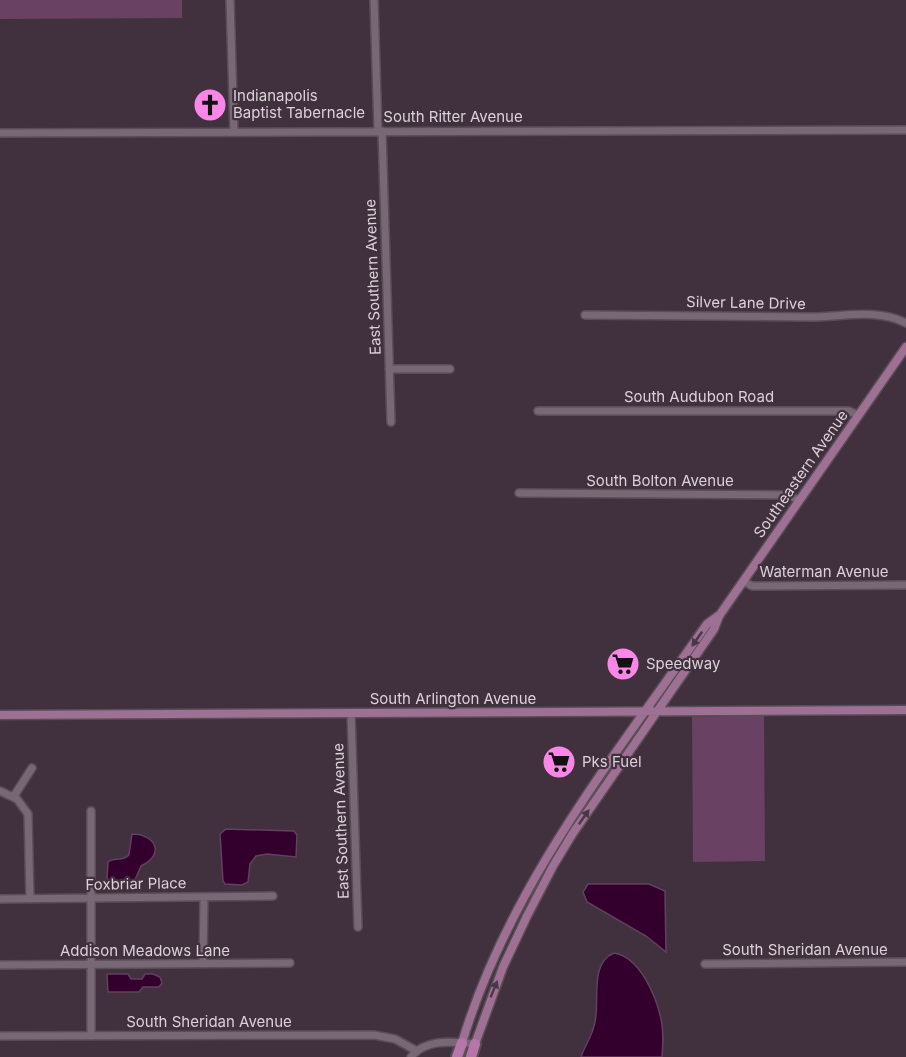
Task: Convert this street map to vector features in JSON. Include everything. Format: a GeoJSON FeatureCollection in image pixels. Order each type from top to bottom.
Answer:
{"type":"FeatureCollection","features":[{"type":"Feature","properties":{"kind":"highway"},"geometry":{"type":"LineString","coordinates":[[457,1057],[462,1043]]}},
{"type":"Feature","properties":{"kind":"highway"},"geometry":{"type":"LineString","coordinates":[[471,1057],[475,1044]]}},
{"type":"Feature","properties":{"kind":"main road","name":"Southeastern Avenue"},"geometry":{"type":"LineString","coordinates":[[475,1044],[503,967],[553,866],[573,833],[714,629],[718,616],[906,347]]}},
{"type":"Feature","properties":{"kind":"main road","name":"Southeastern Avenue"},"geometry":{"type":"LineString","coordinates":[[462,1043],[494,958],[538,873],[562,833],[646,711],[707,624],[718,616]]}},
{"type":"Feature","properties":{"kind":"main road","name":"South Arlington Avenue"},"geometry":{"type":"LineString","coordinates":[[0,715],[906,710]]}},
{"type":"Feature","properties":{"kind":"street"},"geometry":{"type":"LineString","coordinates":[[230,0],[234,132]]}},
{"type":"Feature","properties":{"kind":"street","name":"East Southern Avenue"},"geometry":{"type":"LineString","coordinates":[[374,0],[391,422]]}},
{"type":"Feature","properties":{"kind":"street","name":"South Ritter Avenue"},"geometry":{"type":"LineString","coordinates":[[0,133],[906,130]]}},
{"type":"Feature","properties":{"kind":"street","name":"Silver Lane Drive"},"geometry":{"type":"LineString","coordinates":[[585,315],[820,317],[873,314],[906,322]]}},
{"type":"Feature","properties":{"kind":"street"},"geometry":{"type":"LineString","coordinates":[[389,369],[450,369]]}},
{"type":"Feature","properties":{"kind":"street","name":"South Audubon Road"},"geometry":{"type":"LineString","coordinates":[[538,411],[849,411],[858,416]]}},
{"type":"Feature","properties":{"kind":"street","name":"South Bolton Avenue"},"geometry":{"type":"LineString","coordinates":[[519,493],[790,495],[799,501]]}},
{"type":"Feature","properties":{"kind":"street","name":"Waterman Avenue"},"geometry":{"type":"LineString","coordinates":[[743,581],[752,586],[906,585]]}},
{"type":"Feature","properties":{"kind":"street","name":"East Southern Avenue"},"geometry":{"type":"LineString","coordinates":[[351,713],[358,927]]}},
{"type":"Feature","properties":{"kind":"street"},"geometry":{"type":"LineString","coordinates":[[14,796],[32,768]]}},
{"type":"Feature","properties":{"kind":"street"},"geometry":{"type":"LineString","coordinates":[[0,792],[14,796],[25,808],[29,821],[30,899]]}},
{"type":"Feature","properties":{"kind":"street"},"geometry":{"type":"LineString","coordinates":[[91,811],[91,1036]]}},
{"type":"Feature","properties":{"kind":"street","name":"Foxbriar Place"},"geometry":{"type":"LineString","coordinates":[[0,899],[273,896]]}},
{"type":"Feature","properties":{"kind":"street"},"geometry":{"type":"LineString","coordinates":[[203,964],[204,897]]}},
{"type":"Feature","properties":{"kind":"street","name":"South Sheridan Avenue"},"geometry":{"type":"LineString","coordinates":[[705,964],[906,962]]}},
{"type":"Feature","properties":{"kind":"street","name":"Addison Meadows Lane"},"geometry":{"type":"LineString","coordinates":[[0,964],[290,963]]}},
{"type":"Feature","properties":{"kind":"street","name":"South Sheridan Avenue"},"geometry":{"type":"LineString","coordinates":[[0,1036],[374,1035],[395,1039],[416,1050]]}},
{"type":"Feature","properties":{"kind":"street"},"geometry":{"type":"LineString","coordinates":[[411,1057],[416,1050],[433,1043],[475,1044]]}},
{"type":"Feature","properties":{"kind":"shaded area"},"geometry":{"type":"Polygon","coordinates":[[[0,0],[182,0],[182,18],[0,19],[0,0]]]}},
{"type":"Feature","properties":{"kind":"shaded area"},"geometry":{"type":"Polygon","coordinates":[[[764,715],[765,861],[693,862],[692,717],[764,715]]]}},
{"type":"Feature","properties":{"kind":"shaded area"},"geometry":{"type":"Polygon","coordinates":[[[226,829],[294,831],[297,835],[296,857],[267,854],[256,856],[250,864],[248,882],[242,885],[225,884],[220,834],[226,829]]]}},
{"type":"Feature","properties":{"kind":"shaded area"},"geometry":{"type":"Polygon","coordinates":[[[132,834],[147,837],[152,841],[155,851],[153,856],[141,866],[134,882],[110,882],[107,878],[108,862],[129,855],[132,834]]]}},
{"type":"Feature","properties":{"kind":"shaded area"},"geometry":{"type":"Polygon","coordinates":[[[588,884],[649,884],[665,891],[666,952],[646,936],[587,902],[583,892],[588,884]]]}},
{"type":"Feature","properties":{"kind":"shaded area"},"geometry":{"type":"Polygon","coordinates":[[[614,953],[632,962],[651,989],[662,1024],[662,1057],[581,1057],[595,1022],[598,974],[606,958],[614,953]]]}},
{"type":"Feature","properties":{"kind":"shaded area"},"geometry":{"type":"Polygon","coordinates":[[[107,974],[128,974],[131,979],[142,979],[145,974],[153,974],[160,977],[162,983],[159,987],[143,987],[139,992],[108,992],[107,974]]]}},
{"type":"Feature","properties":{"kind":"place","name":"Indianapolis Baptist Tabernacle"},"geometry":{"type":"Point","coordinates":[210,105]}},
{"type":"Feature","properties":{"kind":"place","name":"Speedway"},"geometry":{"type":"Point","coordinates":[623,664]}},
{"type":"Feature","properties":{"kind":"place","name":"Pks Fuel"},"geometry":{"type":"Point","coordinates":[559,762]}}]}
